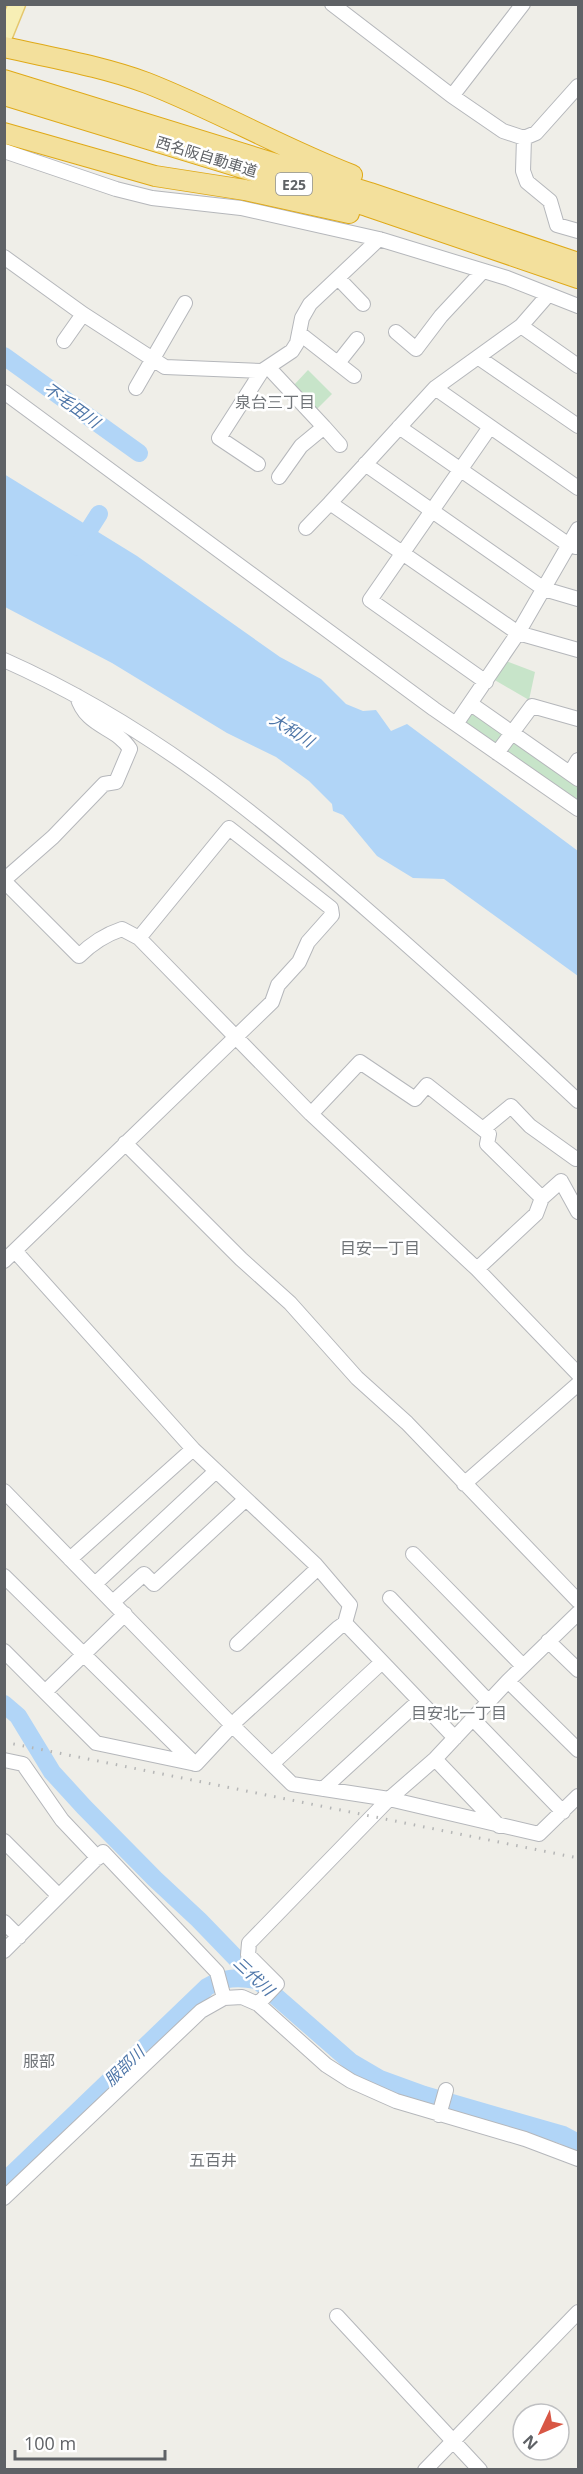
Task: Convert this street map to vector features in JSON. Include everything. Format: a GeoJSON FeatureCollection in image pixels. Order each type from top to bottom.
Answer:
{"type":"FeatureCollection","features":[{"type":"Feature","properties":{"kind":"highway"},"geometry":{"type":"LineString","coordinates":[[4,47],[96,68],[146,83],[339,170],[455,211],[487,240]]}},
{"type":"Feature","properties":{"kind":"highway","name":"西名阪自動車道"},"geometry":{"type":"LineString","coordinates":[[7,88],[344,199],[487,240],[579,263]]}},
{"type":"Feature","properties":{"kind":"highway"},"geometry":{"type":"LineString","coordinates":[[4,133],[154,176],[245,190],[368,217],[470,245],[487,240]]}},
{"type":"Feature","properties":{"kind":"highway","name":"西名阪自動車道"},"geometry":{"type":"LineString","coordinates":[[487,240],[579,278]]}},
{"type":"Feature","properties":{"kind":"main road"},"geometry":{"type":"LineString","coordinates":[[5,35],[16,4]]}},
{"type":"Feature","properties":{"kind":"street"},"geometry":{"type":"LineString","coordinates":[[332,4],[452,96],[503,131],[524,138],[536,133],[579,86]]}},
{"type":"Feature","properties":{"kind":"street"},"geometry":{"type":"LineString","coordinates":[[452,96],[523,4]]}},
{"type":"Feature","properties":{"kind":"street"},"geometry":{"type":"LineString","coordinates":[[524,138],[523,171],[527,182],[550,201],[557,225],[579,231]]}},
{"type":"Feature","properties":{"kind":"street"},"geometry":{"type":"LineString","coordinates":[[4,151],[152,198],[241,208],[380,239],[525,284],[579,306]]}},
{"type":"Feature","properties":{"kind":"street"},"geometry":{"type":"LineString","coordinates":[[258,464],[219,438],[265,369],[292,351],[297,343],[302,318],[310,304],[380,239]]}},
{"type":"Feature","properties":{"kind":"street"},"geometry":{"type":"LineString","coordinates":[[4,257],[83,314],[165,368],[265,369],[340,445]]}},
{"type":"Feature","properties":{"kind":"street"},"geometry":{"type":"LineString","coordinates":[[396,332],[416,349],[441,316],[483,271]]}},
{"type":"Feature","properties":{"kind":"street"},"geometry":{"type":"LineString","coordinates":[[338,278],[363,304]]}},
{"type":"Feature","properties":{"kind":"street"},"geometry":{"type":"LineString","coordinates":[[306,528],[435,388],[521,326],[548,295]]}},
{"type":"Feature","properties":{"kind":"street"},"geometry":{"type":"LineString","coordinates":[[136,388],[185,303]]}},
{"type":"Feature","properties":{"kind":"street"},"geometry":{"type":"LineString","coordinates":[[64,341],[83,314]]}},
{"type":"Feature","properties":{"kind":"street"},"geometry":{"type":"LineString","coordinates":[[521,326],[579,366]]}},
{"type":"Feature","properties":{"kind":"street"},"geometry":{"type":"LineString","coordinates":[[299,333],[354,376]]}},
{"type":"Feature","properties":{"kind":"street"},"geometry":{"type":"LineString","coordinates":[[338,363],[357,339]]}},
{"type":"Feature","properties":{"kind":"street"},"geometry":{"type":"LineString","coordinates":[[479,357],[579,426]]}},
{"type":"Feature","properties":{"kind":"street"},"geometry":{"type":"LineString","coordinates":[[435,388],[579,488]]}},
{"type":"Feature","properties":{"kind":"street"},"geometry":{"type":"LineString","coordinates":[[4,392],[456,724],[579,809]]}},
{"type":"Feature","properties":{"kind":"street"},"geometry":{"type":"LineString","coordinates":[[279,477],[301,447],[324,427]]}},
{"type":"Feature","properties":{"kind":"street"},"geometry":{"type":"LineString","coordinates":[[399,427],[574,546]]}},
{"type":"Feature","properties":{"kind":"street"},"geometry":{"type":"LineString","coordinates":[[486,682],[370,600],[490,427]]}},
{"type":"Feature","properties":{"kind":"street"},"geometry":{"type":"LineString","coordinates":[[365,464],[544,589],[579,599]]}},
{"type":"Feature","properties":{"kind":"street"},"geometry":{"type":"LineString","coordinates":[[330,503],[518,633],[579,650]]}},
{"type":"Feature","properties":{"kind":"street"},"geometry":{"type":"LineString","coordinates":[[456,724],[574,546],[579,529]]}},
{"type":"Feature","properties":{"kind":"street"},"geometry":{"type":"LineString","coordinates":[[4,660],[77,696],[141,733],[231,795],[461,992],[579,1101]]}},
{"type":"Feature","properties":{"kind":"street"},"geometry":{"type":"LineString","coordinates":[[77,696],[79,705],[88,718],[125,741],[130,749],[116,782],[104,784],[53,837],[4,880],[79,956],[101,937],[122,929],[139,938],[311,1114],[477,1269],[579,1374]]}},
{"type":"Feature","properties":{"kind":"street"},"geometry":{"type":"LineString","coordinates":[[471,704],[574,776],[579,760]]}},
{"type":"Feature","properties":{"kind":"street"},"geometry":{"type":"LineString","coordinates":[[497,753],[532,706],[579,719]]}},
{"type":"Feature","properties":{"kind":"street"},"geometry":{"type":"LineString","coordinates":[[139,938],[229,828],[331,908],[332,915],[308,942],[299,962],[278,985],[272,1002],[9,1254],[193,1449],[318,1568],[350,1605],[345,1623],[238,1719],[195,1764]]}},
{"type":"Feature","properties":{"kind":"street"},"geometry":{"type":"LineString","coordinates":[[311,1114],[360,1062],[415,1099],[427,1085],[489,1134],[487,1144],[542,1198]]}},
{"type":"Feature","properties":{"kind":"street"},"geometry":{"type":"LineString","coordinates":[[483,1129],[511,1106],[530,1126],[576,1159],[579,1158]]}},
{"type":"Feature","properties":{"kind":"street"},"geometry":{"type":"LineString","coordinates":[[125,1143],[241,1259],[290,1303],[357,1378],[407,1423],[579,1600]]}},
{"type":"Feature","properties":{"kind":"street"},"geometry":{"type":"LineString","coordinates":[[477,1269],[536,1214],[542,1198],[561,1181],[579,1212]]}},
{"type":"Feature","properties":{"kind":"street"},"geometry":{"type":"LineString","coordinates":[[464,1484],[579,1384]]}},
{"type":"Feature","properties":{"kind":"street"},"geometry":{"type":"LineString","coordinates":[[70,1559],[193,1449]]}},
{"type":"Feature","properties":{"kind":"street"},"geometry":{"type":"LineString","coordinates":[[95,1584],[216,1471]]}},
{"type":"Feature","properties":{"kind":"street"},"geometry":{"type":"LineString","coordinates":[[4,1491],[10,1507],[70,1559],[292,1784],[389,1799],[539,1834],[579,1796]]}},
{"type":"Feature","properties":{"kind":"street"},"geometry":{"type":"LineString","coordinates":[[113,1602],[144,1574],[154,1584],[246,1499]]}},
{"type":"Feature","properties":{"kind":"street"},"geometry":{"type":"LineString","coordinates":[[413,1554],[523,1666]]}},
{"type":"Feature","properties":{"kind":"street"},"geometry":{"type":"LineString","coordinates":[[237,1644],[318,1568]]}},
{"type":"Feature","properties":{"kind":"street"},"geometry":{"type":"LineString","coordinates":[[4,1576],[195,1764]]}},
{"type":"Feature","properties":{"kind":"street"},"geometry":{"type":"LineString","coordinates":[[390,1598],[489,1702]]}},
{"type":"Feature","properties":{"kind":"street"},"geometry":{"type":"LineString","coordinates":[[259,2003],[277,1984],[248,1955],[249,1943],[389,1799],[435,1759],[508,1681],[579,1612]]}},
{"type":"Feature","properties":{"kind":"street"},"geometry":{"type":"LineString","coordinates":[[45,1692],[125,1614]]}},
{"type":"Feature","properties":{"kind":"street"},"geometry":{"type":"LineString","coordinates":[[345,1623],[455,1738]]}},
{"type":"Feature","properties":{"kind":"street"},"geometry":{"type":"LineString","coordinates":[[548,1641],[579,1670]]}},
{"type":"Feature","properties":{"kind":"street"},"geometry":{"type":"LineString","coordinates":[[4,1651],[96,1743],[195,1764]]}},
{"type":"Feature","properties":{"kind":"street"},"geometry":{"type":"LineString","coordinates":[[273,1763],[381,1663]]}},
{"type":"Feature","properties":{"kind":"street"},"geometry":{"type":"LineString","coordinates":[[508,1681],[579,1750]]}},
{"type":"Feature","properties":{"kind":"street"},"geometry":{"type":"LineString","coordinates":[[323,1789],[419,1701]]}},
{"type":"Feature","properties":{"kind":"street"},"geometry":{"type":"LineString","coordinates":[[473,1719],[563,1812]]}},
{"type":"Feature","properties":{"kind":"street"},"geometry":{"type":"LineString","coordinates":[[435,1759],[499,1826]]}},
{"type":"Feature","properties":{"kind":"street"},"geometry":{"type":"LineString","coordinates":[[4,1760],[23,1764],[62,1820],[98,1858]]}},
{"type":"Feature","properties":{"kind":"street"},"geometry":{"type":"LineString","coordinates":[[4,1841],[59,1896]]}},
{"type":"Feature","properties":{"kind":"street"},"geometry":{"type":"LineString","coordinates":[[4,1951],[103,1852],[218,1972],[223,1995]]}},
{"type":"Feature","properties":{"kind":"street"},"geometry":{"type":"LineString","coordinates":[[4,1922],[19,1937]]}},
{"type":"Feature","properties":{"kind":"street"},"geometry":{"type":"LineString","coordinates":[[4,2198],[201,2011],[223,1995],[242,1997],[259,2003],[326,2065],[351,2081],[396,2101],[525,2139],[579,2159]]}},
{"type":"Feature","properties":{"kind":"street"},"geometry":{"type":"LineString","coordinates":[[439,2114],[446,2091]]}},
{"type":"Feature","properties":{"kind":"street"},"geometry":{"type":"LineString","coordinates":[[425,2469],[579,2312]]}},
{"type":"Feature","properties":{"kind":"street"},"geometry":{"type":"LineString","coordinates":[[337,2316],[480,2469]]}},
{"type":"Feature","properties":{"kind":"green space"},"geometry":{"type":"Polygon","coordinates":[[[308,370],[332,394],[315,411],[293,386],[308,370]]]}},
{"type":"Feature","properties":{"kind":"green space"},"geometry":{"type":"Polygon","coordinates":[[[506,661],[535,672],[529,700],[493,679],[506,661]]]}},
{"type":"Feature","properties":{"kind":"green space"},"geometry":{"type":"Polygon","coordinates":[[[471,712],[504,735],[497,744],[493,745],[465,724],[464,721],[471,712]]]}},
{"type":"Feature","properties":{"kind":"green space"},"geometry":{"type":"Polygon","coordinates":[[[512,740],[578,785],[578,803],[506,753],[505,749],[512,740]]]}},
{"type":"Feature","properties":{"kind":"water","name":"大和川"},"geometry":{"type":"Polygon","coordinates":[[[4,474],[137,556],[280,657],[321,679],[346,704],[363,711],[376,710],[391,731],[407,724],[578,851],[578,976],[444,879],[413,878],[377,856],[343,815],[333,811],[332,804],[309,781],[276,757],[227,733],[112,663],[5,607],[4,474]]]}},
{"type":"Feature","properties":{"kind":"waterway","name":"不毛田川"},"geometry":{"type":"LineString","coordinates":[[4,356],[139,453]]}},
{"type":"Feature","properties":{"kind":"waterway","name":"不毛田川"},"geometry":{"type":"LineString","coordinates":[[78,547],[99,514]]}},
{"type":"Feature","properties":{"kind":"waterway","name":"三代川"},"geometry":{"type":"LineString","coordinates":[[4,1704],[18,1716],[52,1772],[84,1807],[257,1980],[351,2062],[380,2079],[424,2095],[563,2135],[578,2143]]}},
{"type":"Feature","properties":{"kind":"waterway","name":"服部川"},"geometry":{"type":"LineString","coordinates":[[4,2182],[207,1987],[219,1981],[231,1979],[257,1980]]}},
{"type":"Feature","properties":{"kind":"railway"},"geometry":{"type":"LineString","coordinates":[[4,1742],[578,1858]]}},
{"type":"Feature","properties":{"kind":"district","name":"泉台三丁目"},"geometry":{"type":"Point","coordinates":[275,402]}},
{"type":"Feature","properties":{"kind":"district","name":"目安一丁目"},"geometry":{"type":"Point","coordinates":[380,1248]}},
{"type":"Feature","properties":{"kind":"district","name":"目安北一丁目"},"geometry":{"type":"Point","coordinates":[459,1713]}},
{"type":"Feature","properties":{"kind":"district","name":"服部"},"geometry":{"type":"Point","coordinates":[39,2061]}},
{"type":"Feature","properties":{"kind":"district","name":"五百井"},"geometry":{"type":"Point","coordinates":[213,2160]}}]}
